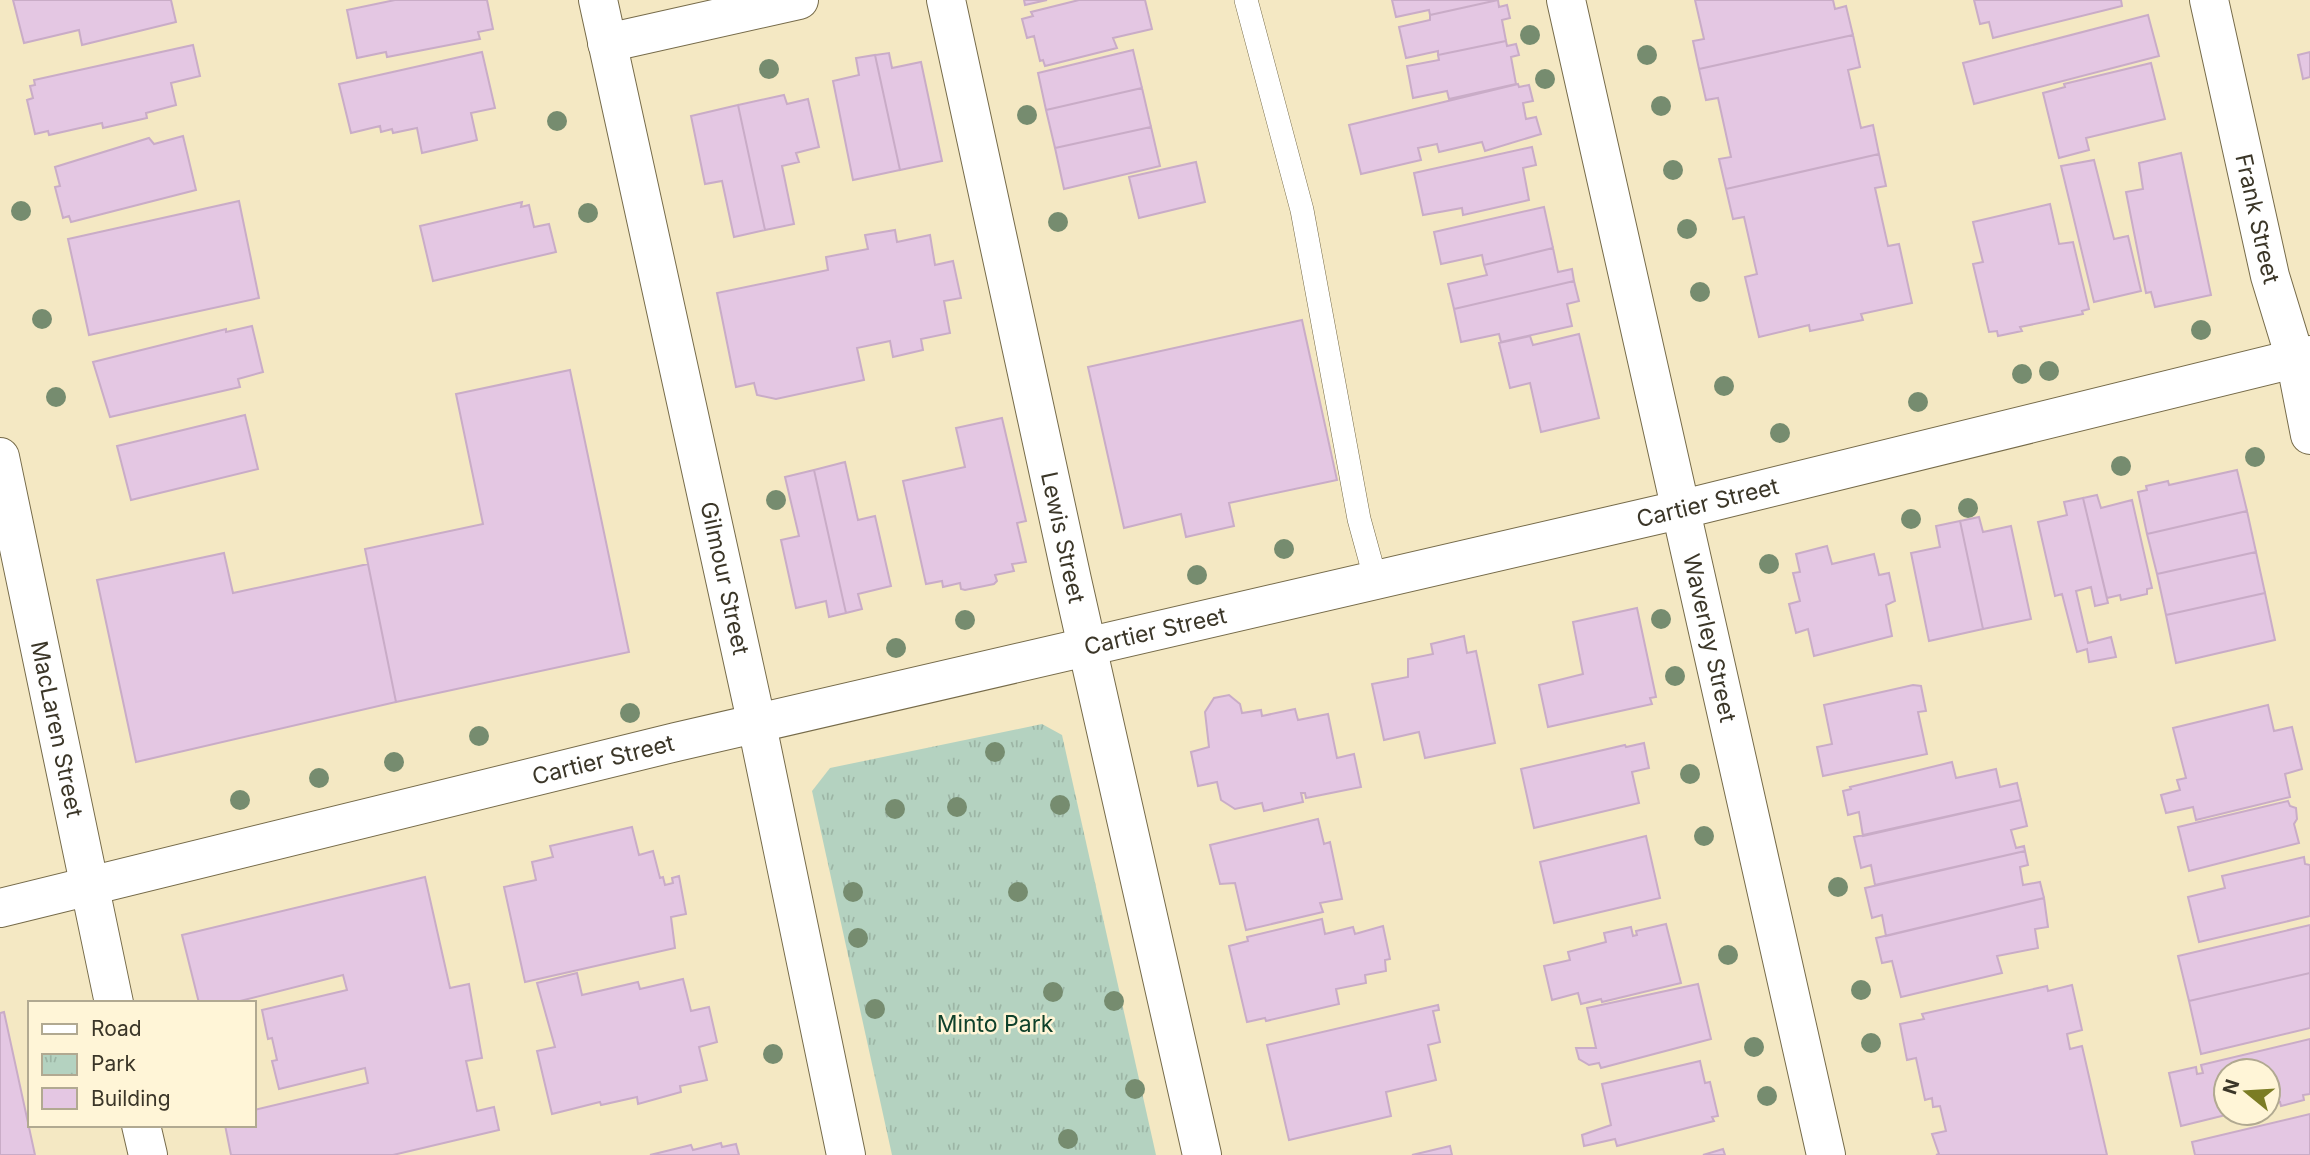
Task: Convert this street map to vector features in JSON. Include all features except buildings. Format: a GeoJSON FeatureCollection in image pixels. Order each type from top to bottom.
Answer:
{"type":"FeatureCollection","features":[{"type":"Feature","properties":{"kind":"street","name":"Gilmour Street"},"geometry":{"type":"LineString","coordinates":[[598,0],[757,725],[846,1155]]}},
{"type":"Feature","properties":{"kind":"street"},"geometry":{"type":"LineString","coordinates":[[607,44],[799,0]]}},
{"type":"Feature","properties":{"kind":"street","name":"Lewis Street"},"geometry":{"type":"LineString","coordinates":[[946,0],[1087,647],[1202,1155]]}},
{"type":"Feature","properties":{"kind":"street","name":"Waverley Street"},"geometry":{"type":"LineString","coordinates":[[1566,0],[1683,509],[1826,1155]]}},
{"type":"Feature","properties":{"kind":"street","name":"Frank Street"},"geometry":{"type":"LineString","coordinates":[[2209,0],[2270,276],[2303,357],[2310,435]]}},
{"type":"Feature","properties":{"kind":"street","name":"Cartier Street"},"geometry":{"type":"LineString","coordinates":[[0,908],[676,742],[1683,509],[2303,357]]}},
{"type":"Feature","properties":{"kind":"street","name":"MacLaren Street"},"geometry":{"type":"LineString","coordinates":[[0,457],[114,1001]]}},
{"type":"Feature","properties":{"kind":"street"},"geometry":{"type":"LineString","coordinates":[[141,1127],[148,1155]]}},
{"type":"Feature","properties":{"kind":"lane"},"geometry":{"type":"LineString","coordinates":[[1245,0],[1301,210],[1360,519],[1376,581]]}},
{"type":"Feature","properties":{"kind":"green space","name":"Minto Park"},"geometry":{"type":"Polygon","coordinates":[[[1042,724],[1062,735],[1156,1155],[892,1155],[812,791],[830,768],[1042,724]]]}}]}
